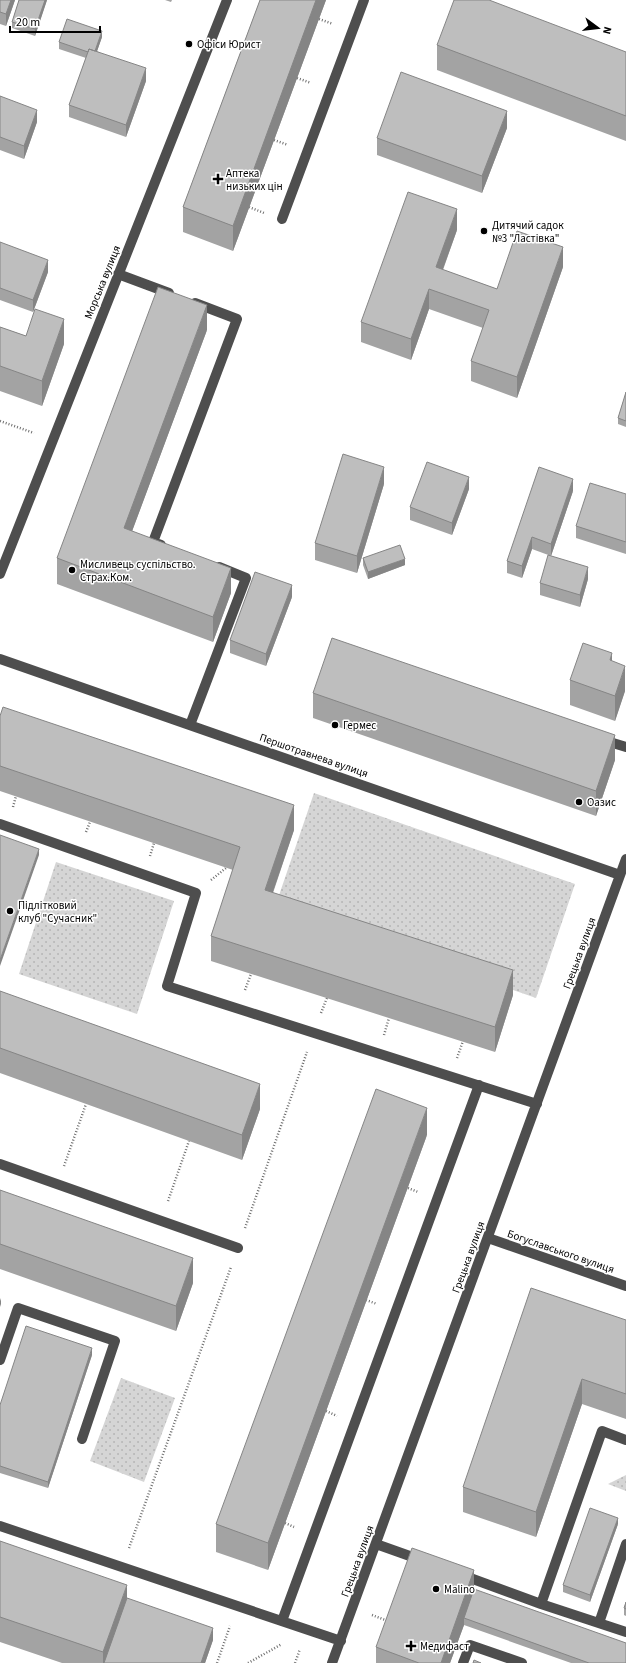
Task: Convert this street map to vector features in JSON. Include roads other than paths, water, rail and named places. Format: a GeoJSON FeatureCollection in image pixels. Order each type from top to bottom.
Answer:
{"type":"FeatureCollection","features":[{"type":"Feature","properties":{"kind":"street","name":"Морська вулиця"},"geometry":{"type":"LineString","coordinates":[[0,574],[227,0]]}},
{"type":"Feature","properties":{"kind":"street"},"geometry":{"type":"LineString","coordinates":[[282,219],[364,0]]}},
{"type":"Feature","properties":{"kind":"street"},"geometry":{"type":"LineString","coordinates":[[118,274],[237,319],[153,542],[167,548]]}},
{"type":"Feature","properties":{"kind":"street"},"geometry":{"type":"LineString","coordinates":[[190,725],[246,578],[210,564]]}},
{"type":"Feature","properties":{"kind":"street","name":"Першотравнева вулиця"},"geometry":{"type":"LineString","coordinates":[[0,659],[620,875]]}},
{"type":"Feature","properties":{"kind":"street"},"geometry":{"type":"LineString","coordinates":[[590,735],[626,748]]}},
{"type":"Feature","properties":{"kind":"street"},"geometry":{"type":"LineString","coordinates":[[0,824],[196,893],[167,986],[537,1104]]}},
{"type":"Feature","properties":{"kind":"street","name":"Грецька вулиця"},"geometry":{"type":"LineString","coordinates":[[332,1663],[626,859]]}},
{"type":"Feature","properties":{"kind":"street"},"geometry":{"type":"LineString","coordinates":[[282,1621],[479,1085]]}},
{"type":"Feature","properties":{"kind":"street"},"geometry":{"type":"LineString","coordinates":[[0,1164],[238,1248]]}},
{"type":"Feature","properties":{"kind":"street","name":"Богуславського вулиця"},"geometry":{"type":"LineString","coordinates":[[488,1238],[626,1286]]}},
{"type":"Feature","properties":{"kind":"street"},"geometry":{"type":"LineString","coordinates":[[0,1360],[18,1308],[115,1342],[82,1439]]}},
{"type":"Feature","properties":{"kind":"street"},"geometry":{"type":"LineString","coordinates":[[540,1604],[602,1432],[626,1440]]}},
{"type":"Feature","properties":{"kind":"street"},"geometry":{"type":"LineString","coordinates":[[0,1526],[340,1641]]}},
{"type":"Feature","properties":{"kind":"street"},"geometry":{"type":"LineString","coordinates":[[376,1544],[428,1563]]}},
{"type":"Feature","properties":{"kind":"street"},"geometry":{"type":"LineString","coordinates":[[599,1623],[626,1544]]}},
{"type":"Feature","properties":{"kind":"street"},"geometry":{"type":"LineString","coordinates":[[451,1571],[540,1604],[626,1632]]}},
{"type":"Feature","properties":{"kind":"street"},"geometry":{"type":"LineString","coordinates":[[463,1663],[470,1645],[522,1663]]}},
{"type":"Feature","properties":{"kind":"place","name":"Офіси Юрист"},"geometry":{"type":"Point","coordinates":[189,44]}},
{"type":"Feature","properties":{"kind":"place","name":"Аптека низьких цін"},"geometry":{"type":"Point","coordinates":[218,179]}},
{"type":"Feature","properties":{"kind":"place","name":"Дитячий садок №3 \"Ластівка\""},"geometry":{"type":"Point","coordinates":[484,231]}},
{"type":"Feature","properties":{"kind":"place","name":"Мисливець суспільство. Страх.Ком."},"geometry":{"type":"Point","coordinates":[72,570]}},
{"type":"Feature","properties":{"kind":"place","name":"Гермес"},"geometry":{"type":"Point","coordinates":[335,725]}},
{"type":"Feature","properties":{"kind":"place","name":"Оазис"},"geometry":{"type":"Point","coordinates":[579,802]}},
{"type":"Feature","properties":{"kind":"place","name":"Підлітковий клуб \"Сучасник\""},"geometry":{"type":"Point","coordinates":[10,911]}},
{"type":"Feature","properties":{"kind":"place","name":"Malino"},"geometry":{"type":"Point","coordinates":[436,1589]}},
{"type":"Feature","properties":{"kind":"place","name":"Медифаст"},"geometry":{"type":"Point","coordinates":[411,1646]}}]}
